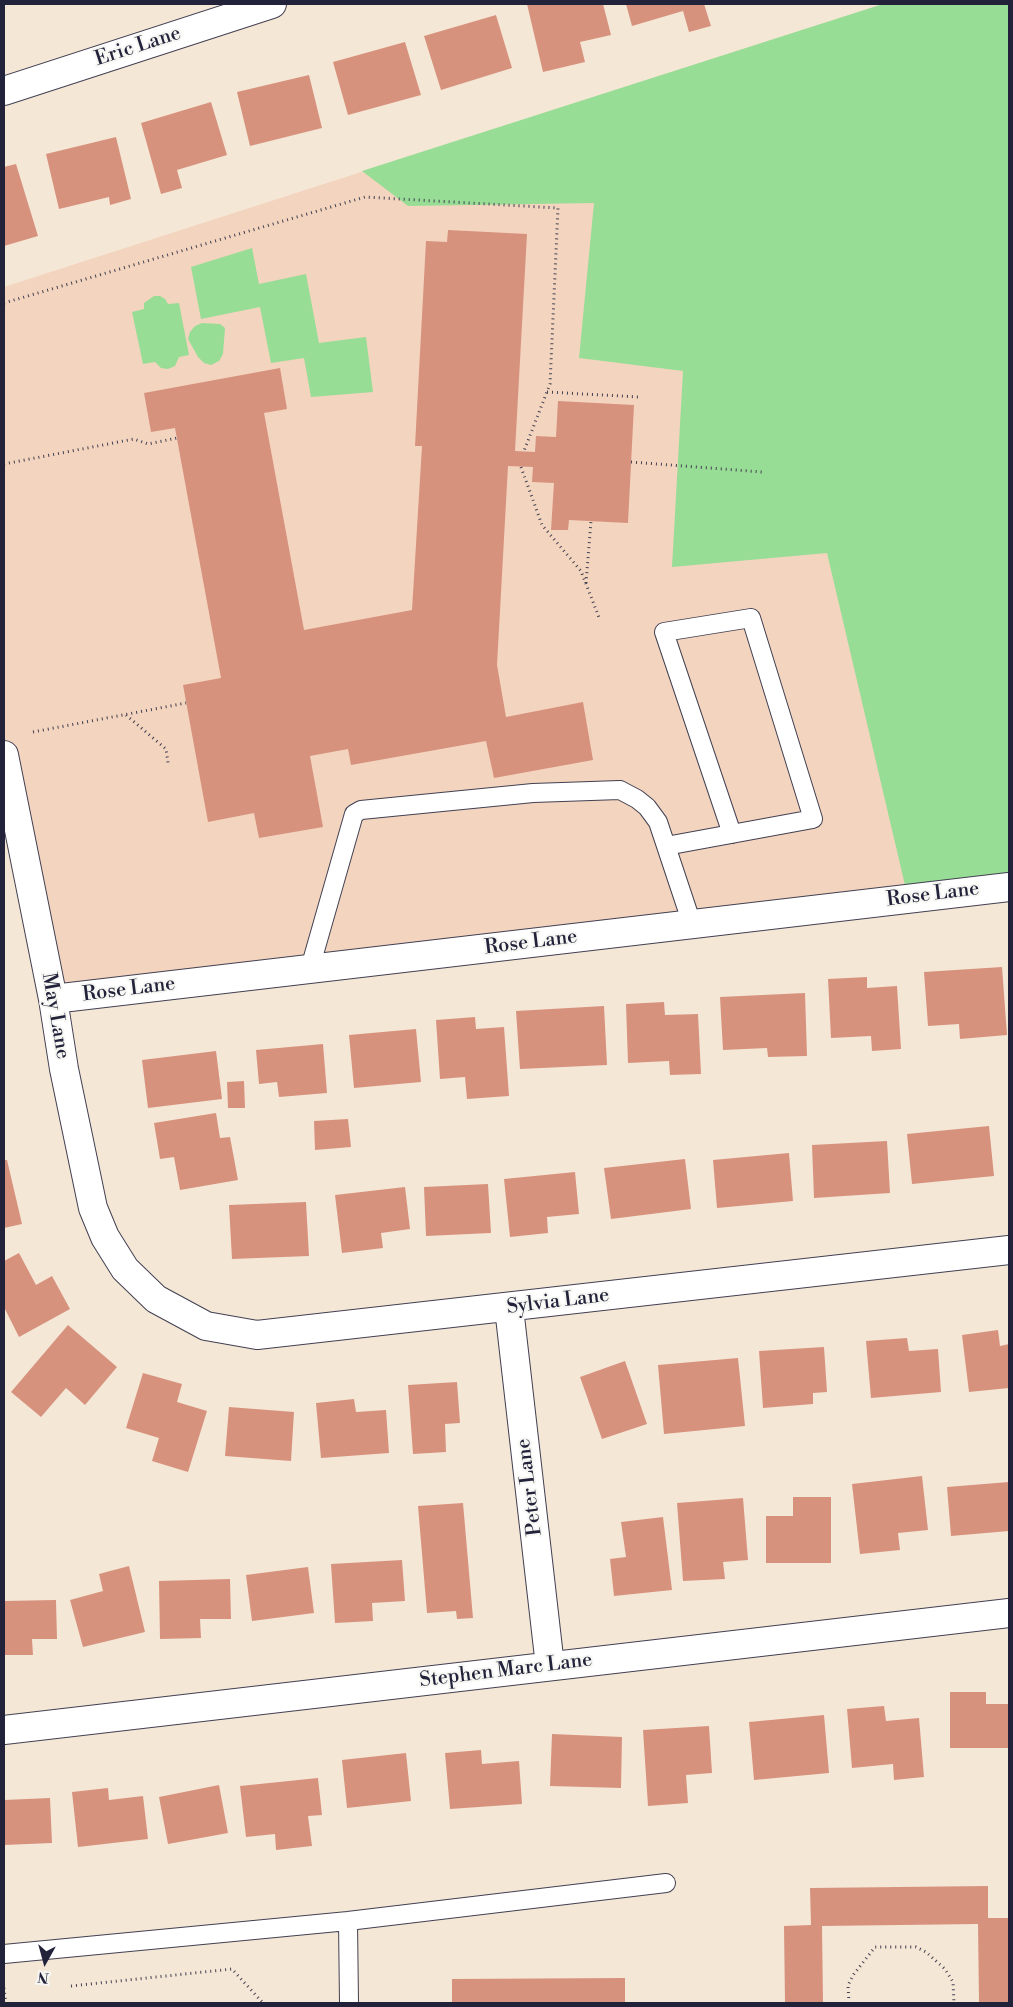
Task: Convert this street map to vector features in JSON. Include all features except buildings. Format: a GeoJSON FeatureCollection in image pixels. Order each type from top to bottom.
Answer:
{"type":"FeatureCollection","features":[{"type":"Feature","properties":{"kind":"street","name":"Eric Lane"},"geometry":{"type":"LineString","coordinates":[[4,91],[272,4]]}},
{"type":"Feature","properties":{"kind":"street","name":"May Lane"},"geometry":{"type":"LineString","coordinates":[[4,755],[53,999],[64,1069],[93,1208],[105,1237],[125,1269]]}},
{"type":"Feature","properties":{"kind":"street","name":"Rose Lane"},"geometry":{"type":"LineString","coordinates":[[53,999],[1009,887]]}},
{"type":"Feature","properties":{"kind":"street","name":"Sylvia Lane"},"geometry":{"type":"LineString","coordinates":[[125,1269],[156,1299],[206,1326],[257,1335],[1009,1250]]}},
{"type":"Feature","properties":{"kind":"street","name":"Peter Lane"},"geometry":{"type":"LineString","coordinates":[[509,1308],[550,1666]]}},
{"type":"Feature","properties":{"kind":"street","name":"Stephen Marc Lane"},"geometry":{"type":"LineString","coordinates":[[4,1730],[1009,1614]]}},
{"type":"Feature","properties":{"kind":"lane"},"geometry":{"type":"LineString","coordinates":[[666,846],[813,820],[751,618],[664,632],[732,834]]}},
{"type":"Feature","properties":{"kind":"lane"},"geometry":{"type":"LineString","coordinates":[[310,968],[354,814],[360,810],[533,793],[620,790],[647,807],[658,822],[692,924]]}},
{"type":"Feature","properties":{"kind":"lane"},"geometry":{"type":"LineString","coordinates":[[4,1954],[348,1922],[666,1883]]}},
{"type":"Feature","properties":{"kind":"lane"},"geometry":{"type":"LineString","coordinates":[[348,1922],[349,2003]]}},
{"type":"Feature","properties":{"kind":"path"},"geometry":{"type":"LineString","coordinates":[[4,303],[365,196],[558,208],[550,384],[524,451]]}},
{"type":"Feature","properties":{"kind":"path"},"geometry":{"type":"LineString","coordinates":[[547,392],[639,397]]}},
{"type":"Feature","properties":{"kind":"path"},"geometry":{"type":"LineString","coordinates":[[4,464],[134,439],[148,444],[177,438]]}},
{"type":"Feature","properties":{"kind":"path"},"geometry":{"type":"LineString","coordinates":[[631,462],[762,472]]}},
{"type":"Feature","properties":{"kind":"path"},"geometry":{"type":"LineString","coordinates":[[521,466],[542,525],[581,571],[600,620]]}},
{"type":"Feature","properties":{"kind":"path"},"geometry":{"type":"LineString","coordinates":[[586,585],[591,521]]}},
{"type":"Feature","properties":{"kind":"path"},"geometry":{"type":"LineString","coordinates":[[33,732],[186,703]]}},
{"type":"Feature","properties":{"kind":"path"},"geometry":{"type":"LineString","coordinates":[[125,714],[166,748],[168,763]]}},
{"type":"Feature","properties":{"kind":"path"},"geometry":{"type":"LineString","coordinates":[[849,2003],[848,1984],[875,1947],[916,1947],[926,1952],[944,1969],[953,1982],[954,2003]]}},
{"type":"Feature","properties":{"kind":"path"},"geometry":{"type":"LineString","coordinates":[[71,1986],[232,1969],[263,2003]]}},
{"type":"Feature","properties":{"kind":"path"},"geometry":{"type":"LineString","coordinates":[[4,1988],[6,2003]]}},
{"type":"Feature","properties":{"kind":"shaded area"},"geometry":{"type":"Polygon","coordinates":[[[883,4],[1009,4],[1009,887],[53,999],[4,755],[4,287],[883,4]]]}},
{"type":"Feature","properties":{"kind":"green space"},"geometry":{"type":"Polygon","coordinates":[[[883,4],[1009,4],[1009,887],[908,898],[827,553],[672,567],[683,371],[579,358],[594,203],[408,206],[362,171],[883,4]]]}},
{"type":"Feature","properties":{"kind":"green space"},"geometry":{"type":"Polygon","coordinates":[[[252,248],[259,284],[306,274],[319,343],[366,337],[373,392],[311,397],[304,358],[271,363],[260,307],[201,319],[191,267],[252,248]]]}},
{"type":"Feature","properties":{"kind":"green space"},"geometry":{"type":"Polygon","coordinates":[[[154,296],[160,296],[168,304],[179,303],[189,355],[179,357],[175,366],[168,369],[161,368],[155,362],[143,364],[132,312],[144,309],[144,303],[154,296]]]}},
{"type":"Feature","properties":{"kind":"green space"},"geometry":{"type":"Polygon","coordinates":[[[202,323],[220,324],[225,328],[223,354],[219,361],[211,365],[204,363],[198,357],[188,339],[190,332],[195,326],[202,323]]]}}]}
